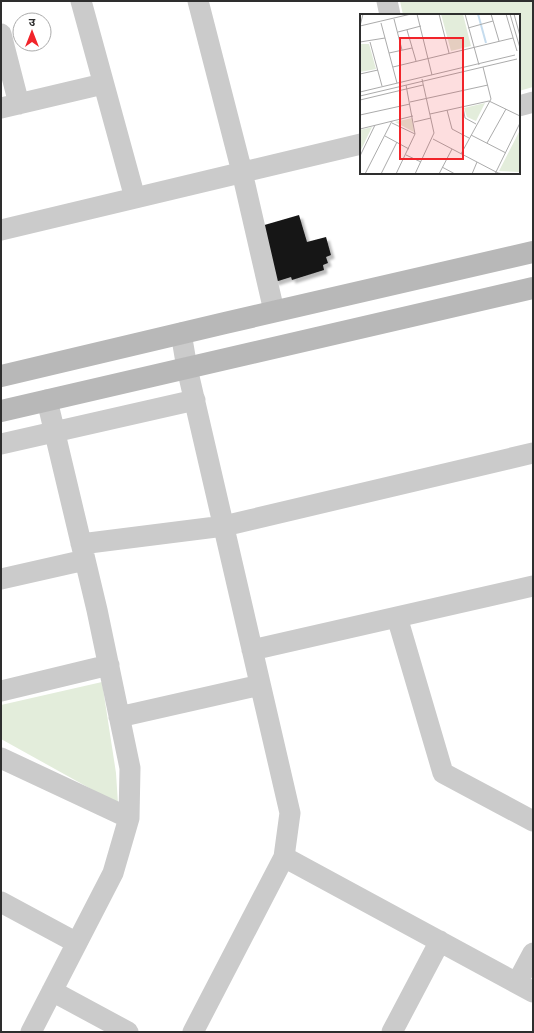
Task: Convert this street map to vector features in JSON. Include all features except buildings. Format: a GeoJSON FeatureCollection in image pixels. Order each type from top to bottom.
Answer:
{"type":"FeatureCollection","features":[{"type":"Feature","properties":{"kind":"street"},"geometry":{"type":"LineString","coordinates":[[81,1],[134,198]]}},
{"type":"Feature","properties":{"kind":"street"},"geometry":{"type":"LineString","coordinates":[[198,1],[242,172],[274,311]]}},
{"type":"Feature","properties":{"kind":"street"},"geometry":{"type":"LineString","coordinates":[[386,1],[390,14]]}},
{"type":"Feature","properties":{"kind":"street"},"geometry":{"type":"LineString","coordinates":[[1,34],[10,106],[103,84]]}},
{"type":"Feature","properties":{"kind":"street"},"geometry":{"type":"LineString","coordinates":[[520,106],[533,102]]}},
{"type":"Feature","properties":{"kind":"street"},"geometry":{"type":"LineString","coordinates":[[1,230],[360,144]]}},
{"type":"Feature","properties":{"kind":"street"},"geometry":{"type":"LineString","coordinates":[[1,376],[274,311],[533,252]]}},
{"type":"Feature","properties":{"kind":"street"},"geometry":{"type":"LineString","coordinates":[[1,411],[533,288]]}},
{"type":"Feature","properties":{"kind":"street"},"geometry":{"type":"LineString","coordinates":[[181,333],[187,368],[290,813],[284,857],[193,1032]]}},
{"type":"Feature","properties":{"kind":"street"},"geometry":{"type":"LineString","coordinates":[[31,1032],[113,873],[129,818],[130,768],[83,552],[47,400]]}},
{"type":"Feature","properties":{"kind":"street"},"geometry":{"type":"LineString","coordinates":[[1,444],[195,400]]}},
{"type":"Feature","properties":{"kind":"street"},"geometry":{"type":"LineString","coordinates":[[1,580],[83,552],[224,526],[533,453]]}},
{"type":"Feature","properties":{"kind":"street"},"geometry":{"type":"LineString","coordinates":[[252,650],[532,589]]}},
{"type":"Feature","properties":{"kind":"street"},"geometry":{"type":"LineString","coordinates":[[398,617],[443,773],[533,821]]}},
{"type":"Feature","properties":{"kind":"street"},"geometry":{"type":"LineString","coordinates":[[1,691],[108,665]]}},
{"type":"Feature","properties":{"kind":"street"},"geometry":{"type":"LineString","coordinates":[[119,717],[260,685]]}},
{"type":"Feature","properties":{"kind":"street"},"geometry":{"type":"LineString","coordinates":[[1,758],[129,818]]}},
{"type":"Feature","properties":{"kind":"street"},"geometry":{"type":"LineString","coordinates":[[284,857],[525,987],[533,953]]}},
{"type":"Feature","properties":{"kind":"street"},"geometry":{"type":"LineString","coordinates":[[1,902],[77,943]]}},
{"type":"Feature","properties":{"kind":"street"},"geometry":{"type":"LineString","coordinates":[[392,1032],[440,941]]}},
{"type":"Feature","properties":{"kind":"street"},"geometry":{"type":"LineString","coordinates":[[52,992],[128,1032]]}},
{"type":"Feature","properties":{"kind":"green space"},"geometry":{"type":"Polygon","coordinates":[[[400,1],[533,1],[533,87],[520,91],[520,14],[403,14],[400,1]]]}},
{"type":"Feature","properties":{"kind":"green space"},"geometry":{"type":"Polygon","coordinates":[[[102,682],[116,773],[118,804],[1,739],[1,705],[102,682]]]}}]}
